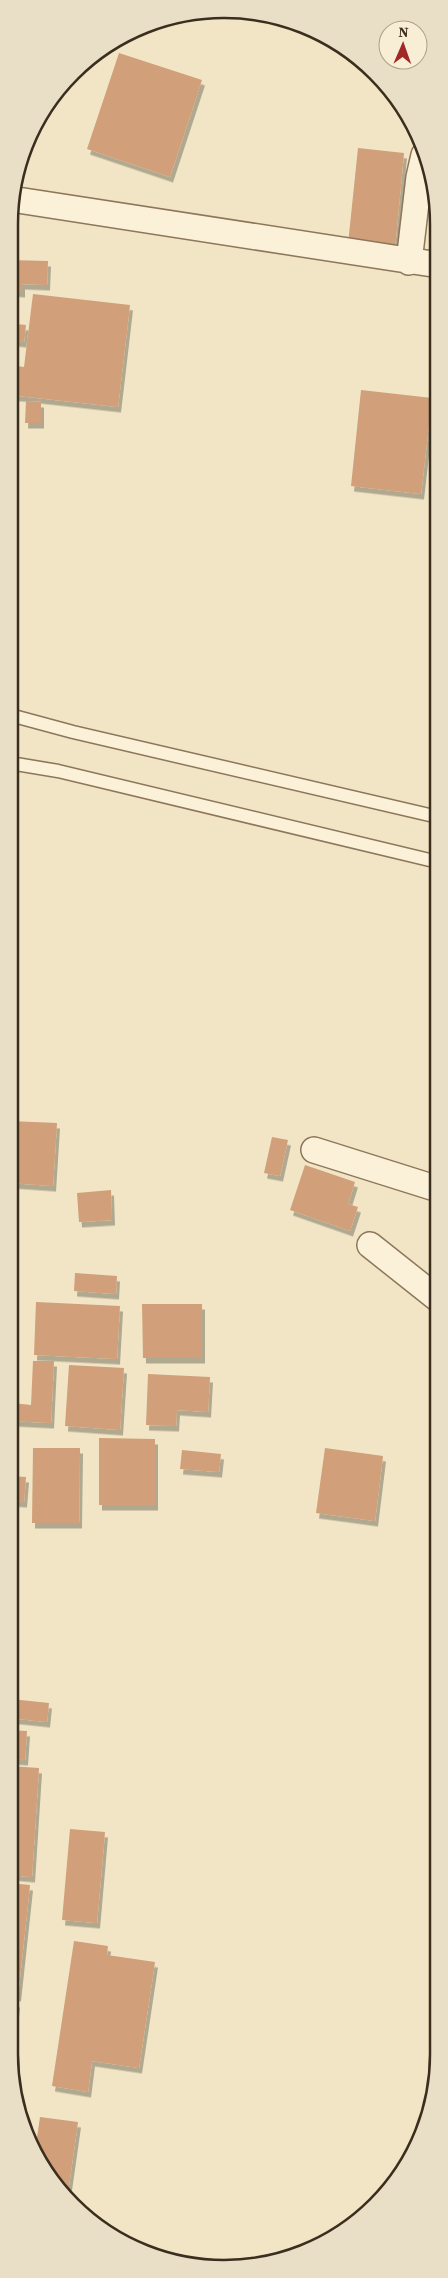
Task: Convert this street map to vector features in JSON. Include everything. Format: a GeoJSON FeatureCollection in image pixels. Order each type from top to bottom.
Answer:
{"type":"FeatureCollection","features":[{"type":"Feature","properties":{"kind":"street"},"geometry":{"type":"LineString","coordinates":[[409,262],[422,165]]}},
{"type":"Feature","properties":{"kind":"street"},"geometry":{"type":"LineString","coordinates":[[19,200],[430,264]]}},
{"type":"Feature","properties":{"kind":"street"},"geometry":{"type":"LineString","coordinates":[[314,1150],[430,1186]]}},
{"type":"Feature","properties":{"kind":"street"},"geometry":{"type":"LineString","coordinates":[[370,1244],[430,1293]]}},
{"type":"Feature","properties":{"kind":"lane"},"geometry":{"type":"LineString","coordinates":[[18,717],[73,732],[430,815]]}},
{"type":"Feature","properties":{"kind":"lane"},"geometry":{"type":"LineString","coordinates":[[18,764],[58,771],[430,860]]}},
{"type":"Feature","properties":{"kind":"building"},"geometry":{"type":"Polygon","coordinates":[[[119,53],[202,80],[170,177],[87,149],[119,53]]]}},
{"type":"Feature","properties":{"kind":"building"},"geometry":{"type":"Polygon","coordinates":[[[358,148],[404,153],[395,248],[348,244],[358,148]]]}},
{"type":"Feature","properties":{"kind":"building"},"geometry":{"type":"Polygon","coordinates":[[[18,260],[48,261],[47,285],[22,284],[22,292],[18,292],[18,260]]]}},
{"type":"Feature","properties":{"kind":"building"},"geometry":{"type":"Polygon","coordinates":[[[33,294],[130,305],[118,407],[18,396],[18,366],[24,367],[33,294]]]}},
{"type":"Feature","properties":{"kind":"building"},"geometry":{"type":"Polygon","coordinates":[[[18,324],[26,325],[24,342],[18,341],[18,324]]]}},
{"type":"Feature","properties":{"kind":"building"},"geometry":{"type":"Polygon","coordinates":[[[361,390],[430,398],[430,415],[421,494],[351,486],[361,390]]]}},
{"type":"Feature","properties":{"kind":"building"},"geometry":{"type":"Polygon","coordinates":[[[26,401],[41,402],[41,423],[25,423],[26,401]]]}},
{"type":"Feature","properties":{"kind":"building"},"geometry":{"type":"Polygon","coordinates":[[[18,1121],[57,1123],[53,1186],[18,1184],[18,1121]]]}},
{"type":"Feature","properties":{"kind":"building"},"geometry":{"type":"Polygon","coordinates":[[[272,1137],[288,1140],[280,1176],[264,1173],[272,1137]]]}},
{"type":"Feature","properties":{"kind":"building"},"geometry":{"type":"Polygon","coordinates":[[[305,1165],[355,1182],[348,1204],[358,1207],[350,1231],[290,1210],[305,1165]]]}},
{"type":"Feature","properties":{"kind":"building"},"geometry":{"type":"Polygon","coordinates":[[[111,1190],[112,1220],[79,1222],[77,1193],[111,1190]]]}},
{"type":"Feature","properties":{"kind":"building"},"geometry":{"type":"Polygon","coordinates":[[[75,1273],[117,1276],[116,1294],[74,1291],[75,1273]]]}},
{"type":"Feature","properties":{"kind":"building"},"geometry":{"type":"Polygon","coordinates":[[[36,1302],[120,1306],[117,1359],[34,1355],[36,1302]]]}},
{"type":"Feature","properties":{"kind":"building"},"geometry":{"type":"Polygon","coordinates":[[[142,1304],[202,1304],[202,1358],[143,1358],[142,1304]]]}},
{"type":"Feature","properties":{"kind":"building"},"geometry":{"type":"Polygon","coordinates":[[[33,1361],[54,1361],[51,1423],[18,1421],[18,1404],[31,1405],[33,1361]]]}},
{"type":"Feature","properties":{"kind":"building"},"geometry":{"type":"Polygon","coordinates":[[[69,1365],[124,1368],[120,1430],[65,1426],[69,1365]]]}},
{"type":"Feature","properties":{"kind":"building"},"geometry":{"type":"Polygon","coordinates":[[[148,1374],[210,1377],[208,1412],[177,1410],[176,1426],[146,1425],[148,1374]]]}},
{"type":"Feature","properties":{"kind":"building"},"geometry":{"type":"Polygon","coordinates":[[[99,1438],[155,1439],[155,1505],[99,1505],[99,1438]]]}},
{"type":"Feature","properties":{"kind":"building"},"geometry":{"type":"Polygon","coordinates":[[[33,1448],[80,1448],[79,1523],[32,1523],[33,1448]]]}},
{"type":"Feature","properties":{"kind":"building"},"geometry":{"type":"Polygon","coordinates":[[[325,1448],[383,1456],[375,1521],[316,1513],[325,1448]]]}},
{"type":"Feature","properties":{"kind":"building"},"geometry":{"type":"Polygon","coordinates":[[[182,1450],[221,1454],[219,1472],[180,1469],[182,1450]]]}},
{"type":"Feature","properties":{"kind":"building"},"geometry":{"type":"Polygon","coordinates":[[[18,1477],[26,1477],[24,1502],[18,1502],[18,1477]]]}},
{"type":"Feature","properties":{"kind":"building"},"geometry":{"type":"Polygon","coordinates":[[[18,1700],[49,1703],[47,1722],[18,1719],[18,1700]]]}},
{"type":"Feature","properties":{"kind":"building"},"geometry":{"type":"Polygon","coordinates":[[[18,1730],[27,1731],[25,1760],[18,1760],[18,1730]]]}},
{"type":"Feature","properties":{"kind":"building"},"geometry":{"type":"Polygon","coordinates":[[[18,1767],[39,1768],[32,1877],[18,1876],[18,1767]]]}},
{"type":"Feature","properties":{"kind":"building"},"geometry":{"type":"Polygon","coordinates":[[[70,1829],[105,1832],[97,1923],[62,1920],[70,1829]]]}},
{"type":"Feature","properties":{"kind":"building"},"geometry":{"type":"Polygon","coordinates":[[[18,1884],[30,1885],[18,1996],[18,1884]]]}},
{"type":"Feature","properties":{"kind":"building"},"geometry":{"type":"Polygon","coordinates":[[[74,1941],[108,1946],[107,1955],[155,1962],[139,2068],[92,2061],[88,2092],[52,2086],[74,1941]]]}},
{"type":"Feature","properties":{"kind":"building"},"geometry":{"type":"Polygon","coordinates":[[[40,2117],[78,2122],[68,2189],[52,2169],[37,2140],[40,2117]]]}}]}
